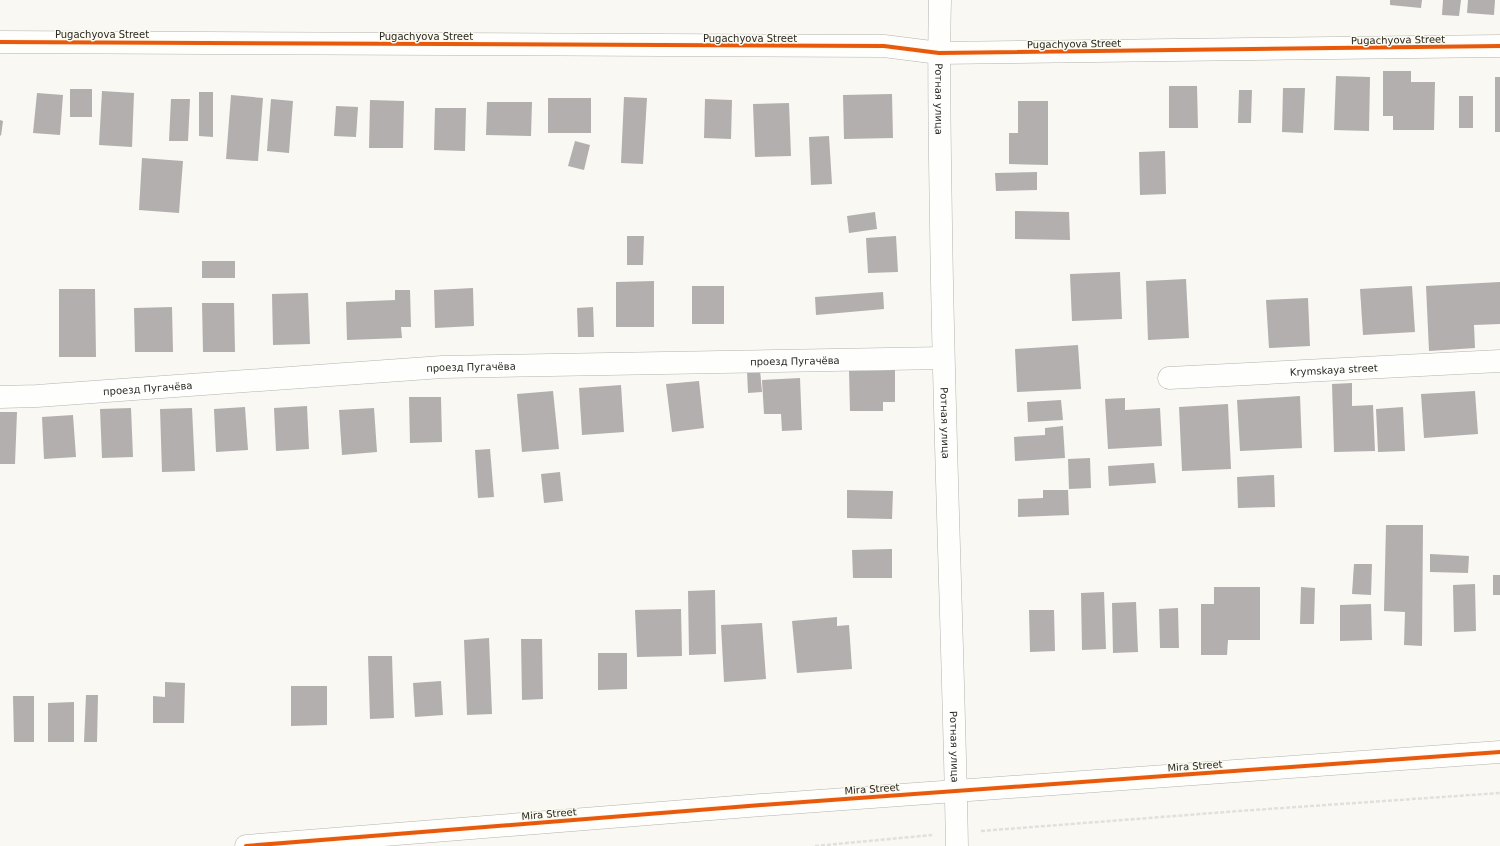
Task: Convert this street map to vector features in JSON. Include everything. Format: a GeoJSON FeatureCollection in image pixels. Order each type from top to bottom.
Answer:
{"type":"FeatureCollection","features":[{"type":"Feature","properties":{"kind":"street","name":"Ротная улица"},"geometry":{"type":"LineString","coordinates":[[940,0],[939,53],[943,358],[954,685],[957,840]]}},
{"type":"Feature","properties":{"kind":"street","name":"Pugachyova Street"},"geometry":{"type":"LineString","coordinates":[[0,42],[884,46],[939,53],[1500,46]]}},
{"type":"Feature","properties":{"kind":"street","name":"проезд Пугачёва"},"geometry":{"type":"LineString","coordinates":[[0,397],[442,367],[943,358]]}},
{"type":"Feature","properties":{"kind":"street","name":"Krymskaya street"},"geometry":{"type":"LineString","coordinates":[[1168,378],[1500,361]]}},
{"type":"Feature","properties":{"kind":"street","name":"Mira Street"},"geometry":{"type":"LineString","coordinates":[[246,846],[754,805],[1500,752]]}},
{"type":"Feature","properties":{"kind":"path"},"geometry":{"type":"LineString","coordinates":[[815,846],[957,840],[1239,811],[1500,793]]}},
{"type":"Feature","properties":{"kind":"building"},"geometry":{"type":"Polygon","coordinates":[[[1390,0],[1422,0],[1421,8],[1390,5],[1390,0]]]}},
{"type":"Feature","properties":{"kind":"building"},"geometry":{"type":"Polygon","coordinates":[[[1443,0],[1461,0],[1459,16],[1442,15],[1443,0]]]}},
{"type":"Feature","properties":{"kind":"building"},"geometry":{"type":"Polygon","coordinates":[[[1468,0],[1495,0],[1494,15],[1467,13],[1468,0]]]}},
{"type":"Feature","properties":{"kind":"building"},"geometry":{"type":"Polygon","coordinates":[[[1383,71],[1411,71],[1411,82],[1435,82],[1434,130],[1393,130],[1393,116],[1383,116],[1383,71]]]}},
{"type":"Feature","properties":{"kind":"building"},"geometry":{"type":"Polygon","coordinates":[[[1336,76],[1370,77],[1369,131],[1334,130],[1336,76]]]}},
{"type":"Feature","properties":{"kind":"building"},"geometry":{"type":"Polygon","coordinates":[[[1495,77],[1500,77],[1500,132],[1495,132],[1495,77]]]}},
{"type":"Feature","properties":{"kind":"building"},"geometry":{"type":"Polygon","coordinates":[[[1169,86],[1197,86],[1198,128],[1169,128],[1169,86]]]}},
{"type":"Feature","properties":{"kind":"building"},"geometry":{"type":"Polygon","coordinates":[[[1283,88],[1305,88],[1303,133],[1282,132],[1283,88]]]}},
{"type":"Feature","properties":{"kind":"building"},"geometry":{"type":"Polygon","coordinates":[[[70,89],[92,89],[92,117],[70,117],[70,89]]]}},
{"type":"Feature","properties":{"kind":"building"},"geometry":{"type":"Polygon","coordinates":[[[1239,90],[1252,90],[1251,123],[1238,123],[1239,90]]]}},
{"type":"Feature","properties":{"kind":"building"},"geometry":{"type":"Polygon","coordinates":[[[102,91],[134,93],[132,147],[99,145],[102,91]]]}},
{"type":"Feature","properties":{"kind":"building"},"geometry":{"type":"Polygon","coordinates":[[[199,92],[213,92],[213,137],[199,136],[199,92]]]}},
{"type":"Feature","properties":{"kind":"building"},"geometry":{"type":"Polygon","coordinates":[[[37,93],[63,95],[60,135],[33,133],[37,93]]]}},
{"type":"Feature","properties":{"kind":"building"},"geometry":{"type":"Polygon","coordinates":[[[892,94],[893,138],[844,139],[843,95],[892,94]]]}},
{"type":"Feature","properties":{"kind":"building"},"geometry":{"type":"Polygon","coordinates":[[[231,95],[263,98],[258,161],[226,159],[231,95]]]}},
{"type":"Feature","properties":{"kind":"building"},"geometry":{"type":"Polygon","coordinates":[[[1459,96],[1473,96],[1473,128],[1459,128],[1459,96]]]}},
{"type":"Feature","properties":{"kind":"building"},"geometry":{"type":"Polygon","coordinates":[[[624,97],[647,98],[643,164],[621,163],[624,97]]]}},
{"type":"Feature","properties":{"kind":"building"},"geometry":{"type":"Polygon","coordinates":[[[548,98],[591,98],[591,133],[548,133],[548,98]]]}},
{"type":"Feature","properties":{"kind":"building"},"geometry":{"type":"Polygon","coordinates":[[[171,99],[190,99],[188,141],[169,141],[171,99]]]}},
{"type":"Feature","properties":{"kind":"building"},"geometry":{"type":"Polygon","coordinates":[[[271,99],[293,101],[289,153],[267,151],[271,99]]]}},
{"type":"Feature","properties":{"kind":"building"},"geometry":{"type":"Polygon","coordinates":[[[705,99],[732,100],[731,139],[704,138],[705,99]]]}},
{"type":"Feature","properties":{"kind":"building"},"geometry":{"type":"Polygon","coordinates":[[[370,100],[404,101],[403,148],[369,148],[370,100]]]}},
{"type":"Feature","properties":{"kind":"building"},"geometry":{"type":"Polygon","coordinates":[[[1018,101],[1048,101],[1048,165],[1009,164],[1009,133],[1018,133],[1018,101]]]}},
{"type":"Feature","properties":{"kind":"building"},"geometry":{"type":"Polygon","coordinates":[[[487,102],[532,102],[531,136],[486,135],[487,102]]]}},
{"type":"Feature","properties":{"kind":"building"},"geometry":{"type":"Polygon","coordinates":[[[789,103],[791,156],[755,157],[753,104],[789,103]]]}},
{"type":"Feature","properties":{"kind":"building"},"geometry":{"type":"Polygon","coordinates":[[[336,106],[358,107],[356,137],[334,136],[336,106]]]}},
{"type":"Feature","properties":{"kind":"building"},"geometry":{"type":"Polygon","coordinates":[[[435,108],[466,108],[465,151],[434,150],[435,108]]]}},
{"type":"Feature","properties":{"kind":"building"},"geometry":{"type":"Polygon","coordinates":[[[0,120],[3,121],[1,136],[0,135],[0,120]]]}},
{"type":"Feature","properties":{"kind":"building"},"geometry":{"type":"Polygon","coordinates":[[[829,136],[832,184],[811,185],[809,137],[829,136]]]}},
{"type":"Feature","properties":{"kind":"building"},"geometry":{"type":"Polygon","coordinates":[[[575,141],[590,145],[584,170],[568,166],[575,141]]]}},
{"type":"Feature","properties":{"kind":"building"},"geometry":{"type":"Polygon","coordinates":[[[1165,151],[1166,194],[1140,195],[1139,152],[1165,151]]]}},
{"type":"Feature","properties":{"kind":"building"},"geometry":{"type":"Polygon","coordinates":[[[142,158],[183,161],[179,213],[139,210],[142,158]]]}},
{"type":"Feature","properties":{"kind":"building"},"geometry":{"type":"Polygon","coordinates":[[[1037,172],[1037,190],[996,191],[995,173],[1037,172]]]}},
{"type":"Feature","properties":{"kind":"building"},"geometry":{"type":"Polygon","coordinates":[[[1015,211],[1069,212],[1070,240],[1015,239],[1015,211]]]}},
{"type":"Feature","properties":{"kind":"building"},"geometry":{"type":"Polygon","coordinates":[[[875,212],[877,229],[849,233],[847,216],[875,212]]]}},
{"type":"Feature","properties":{"kind":"building"},"geometry":{"type":"Polygon","coordinates":[[[627,236],[644,236],[643,265],[627,265],[627,236]]]}},
{"type":"Feature","properties":{"kind":"building"},"geometry":{"type":"Polygon","coordinates":[[[896,236],[898,272],[868,273],[866,238],[896,236]]]}},
{"type":"Feature","properties":{"kind":"building"},"geometry":{"type":"Polygon","coordinates":[[[202,261],[235,261],[235,278],[202,278],[202,261]]]}},
{"type":"Feature","properties":{"kind":"building"},"geometry":{"type":"Polygon","coordinates":[[[1120,272],[1122,319],[1072,321],[1070,274],[1120,272]]]}},
{"type":"Feature","properties":{"kind":"building"},"geometry":{"type":"Polygon","coordinates":[[[1186,279],[1189,338],[1148,340],[1146,281],[1186,279]]]}},
{"type":"Feature","properties":{"kind":"building"},"geometry":{"type":"Polygon","coordinates":[[[654,281],[654,327],[616,327],[616,282],[654,281]]]}},
{"type":"Feature","properties":{"kind":"building"},"geometry":{"type":"Polygon","coordinates":[[[1500,282],[1500,324],[1474,325],[1475,348],[1429,351],[1426,286],[1500,282]]]}},
{"type":"Feature","properties":{"kind":"building"},"geometry":{"type":"Polygon","coordinates":[[[692,286],[724,286],[724,324],[692,324],[692,286]]]}},
{"type":"Feature","properties":{"kind":"building"},"geometry":{"type":"Polygon","coordinates":[[[1412,286],[1415,332],[1363,335],[1360,289],[1412,286]]]}},
{"type":"Feature","properties":{"kind":"building"},"geometry":{"type":"Polygon","coordinates":[[[473,288],[474,326],[435,328],[434,290],[473,288]]]}},
{"type":"Feature","properties":{"kind":"building"},"geometry":{"type":"Polygon","coordinates":[[[59,289],[95,289],[96,357],[59,357],[59,289]]]}},
{"type":"Feature","properties":{"kind":"building"},"geometry":{"type":"Polygon","coordinates":[[[395,290],[410,290],[411,327],[401,327],[402,338],[347,340],[346,302],[395,300],[395,290]]]}},
{"type":"Feature","properties":{"kind":"building"},"geometry":{"type":"Polygon","coordinates":[[[883,292],[884,309],[816,315],[815,297],[883,292]]]}},
{"type":"Feature","properties":{"kind":"building"},"geometry":{"type":"Polygon","coordinates":[[[308,293],[310,344],[273,345],[272,294],[308,293]]]}},
{"type":"Feature","properties":{"kind":"building"},"geometry":{"type":"Polygon","coordinates":[[[1308,298],[1310,346],[1269,348],[1266,300],[1308,298]]]}},
{"type":"Feature","properties":{"kind":"building"},"geometry":{"type":"Polygon","coordinates":[[[202,303],[234,303],[235,352],[203,352],[202,303]]]}},
{"type":"Feature","properties":{"kind":"building"},"geometry":{"type":"Polygon","coordinates":[[[172,307],[173,352],[135,352],[134,308],[172,307]]]}},
{"type":"Feature","properties":{"kind":"building"},"geometry":{"type":"Polygon","coordinates":[[[593,307],[594,337],[578,337],[577,308],[593,307]]]}},
{"type":"Feature","properties":{"kind":"building"},"geometry":{"type":"Polygon","coordinates":[[[1078,345],[1081,389],[1017,392],[1015,349],[1078,345]]]}},
{"type":"Feature","properties":{"kind":"building"},"geometry":{"type":"Polygon","coordinates":[[[760,370],[762,392],[748,393],[747,371],[760,370]]]}},
{"type":"Feature","properties":{"kind":"building"},"geometry":{"type":"Polygon","coordinates":[[[895,370],[895,402],[883,402],[883,411],[850,411],[849,371],[895,370]]]}},
{"type":"Feature","properties":{"kind":"building"},"geometry":{"type":"Polygon","coordinates":[[[800,378],[802,430],[782,431],[781,414],[764,414],[762,380],[800,378]]]}},
{"type":"Feature","properties":{"kind":"building"},"geometry":{"type":"Polygon","coordinates":[[[699,381],[704,428],[672,432],[666,384],[699,381]]]}},
{"type":"Feature","properties":{"kind":"building"},"geometry":{"type":"Polygon","coordinates":[[[1352,383],[1352,406],[1373,405],[1375,451],[1334,452],[1332,384],[1352,383]]]}},
{"type":"Feature","properties":{"kind":"building"},"geometry":{"type":"Polygon","coordinates":[[[621,385],[624,432],[582,435],[579,388],[621,385]]]}},
{"type":"Feature","properties":{"kind":"building"},"geometry":{"type":"Polygon","coordinates":[[[553,391],[559,449],[522,452],[517,394],[553,391]]]}},
{"type":"Feature","properties":{"kind":"building"},"geometry":{"type":"Polygon","coordinates":[[[1475,391],[1478,434],[1424,438],[1421,394],[1475,391]]]}},
{"type":"Feature","properties":{"kind":"building"},"geometry":{"type":"Polygon","coordinates":[[[1300,396],[1302,448],[1240,451],[1237,400],[1300,396]]]}},
{"type":"Feature","properties":{"kind":"building"},"geometry":{"type":"Polygon","coordinates":[[[409,397],[441,397],[442,442],[410,443],[409,397]]]}},
{"type":"Feature","properties":{"kind":"building"},"geometry":{"type":"Polygon","coordinates":[[[1125,398],[1125,410],[1160,408],[1162,446],[1108,449],[1105,399],[1125,398]]]}},
{"type":"Feature","properties":{"kind":"building"},"geometry":{"type":"Polygon","coordinates":[[[1061,400],[1063,420],[1028,422],[1027,402],[1061,400]]]}},
{"type":"Feature","properties":{"kind":"building"},"geometry":{"type":"Polygon","coordinates":[[[1228,404],[1231,469],[1182,471],[1179,407],[1228,404]]]}},
{"type":"Feature","properties":{"kind":"building"},"geometry":{"type":"Polygon","coordinates":[[[307,406],[309,449],[276,451],[274,408],[307,406]]]}},
{"type":"Feature","properties":{"kind":"building"},"geometry":{"type":"Polygon","coordinates":[[[245,407],[248,450],[216,452],[214,409],[245,407]]]}},
{"type":"Feature","properties":{"kind":"building"},"geometry":{"type":"Polygon","coordinates":[[[1403,407],[1405,451],[1378,452],[1376,409],[1403,407]]]}},
{"type":"Feature","properties":{"kind":"building"},"geometry":{"type":"Polygon","coordinates":[[[131,408],[133,457],[102,458],[100,409],[131,408]]]}},
{"type":"Feature","properties":{"kind":"building"},"geometry":{"type":"Polygon","coordinates":[[[192,408],[195,471],[162,472],[160,409],[192,408]]]}},
{"type":"Feature","properties":{"kind":"building"},"geometry":{"type":"Polygon","coordinates":[[[374,408],[377,452],[342,455],[339,410],[374,408]]]}},
{"type":"Feature","properties":{"kind":"building"},"geometry":{"type":"Polygon","coordinates":[[[0,412],[17,412],[15,464],[0,464],[0,412]]]}},
{"type":"Feature","properties":{"kind":"building"},"geometry":{"type":"Polygon","coordinates":[[[73,415],[76,457],[44,459],[42,417],[73,415]]]}},
{"type":"Feature","properties":{"kind":"building"},"geometry":{"type":"Polygon","coordinates":[[[1063,426],[1065,458],[1015,461],[1014,437],[1045,435],[1045,428],[1063,426]]]}},
{"type":"Feature","properties":{"kind":"building"},"geometry":{"type":"Polygon","coordinates":[[[490,449],[494,497],[478,498],[475,450],[490,449]]]}},
{"type":"Feature","properties":{"kind":"building"},"geometry":{"type":"Polygon","coordinates":[[[1090,458],[1091,488],[1069,489],[1068,459],[1090,458]]]}},
{"type":"Feature","properties":{"kind":"building"},"geometry":{"type":"Polygon","coordinates":[[[1154,463],[1156,483],[1109,486],[1108,466],[1154,463]]]}},
{"type":"Feature","properties":{"kind":"building"},"geometry":{"type":"Polygon","coordinates":[[[560,472],[563,501],[544,503],[541,474],[560,472]]]}},
{"type":"Feature","properties":{"kind":"building"},"geometry":{"type":"Polygon","coordinates":[[[1274,475],[1275,507],[1238,508],[1237,477],[1274,475]]]}},
{"type":"Feature","properties":{"kind":"building"},"geometry":{"type":"Polygon","coordinates":[[[847,490],[893,491],[892,519],[847,518],[847,490]]]}},
{"type":"Feature","properties":{"kind":"building"},"geometry":{"type":"Polygon","coordinates":[[[1043,490],[1068,490],[1069,515],[1018,517],[1018,499],[1043,498],[1043,490]]]}},
{"type":"Feature","properties":{"kind":"building"},"geometry":{"type":"Polygon","coordinates":[[[1386,525],[1423,525],[1422,646],[1404,645],[1405,612],[1384,611],[1386,525]]]}},
{"type":"Feature","properties":{"kind":"building"},"geometry":{"type":"Polygon","coordinates":[[[892,549],[892,578],[853,578],[852,550],[892,549]]]}},
{"type":"Feature","properties":{"kind":"building"},"geometry":{"type":"Polygon","coordinates":[[[1430,554],[1469,556],[1468,573],[1430,572],[1430,554]]]}},
{"type":"Feature","properties":{"kind":"building"},"geometry":{"type":"Polygon","coordinates":[[[1354,564],[1372,564],[1371,595],[1352,594],[1354,564]]]}},
{"type":"Feature","properties":{"kind":"building"},"geometry":{"type":"Polygon","coordinates":[[[1493,575],[1500,575],[1500,595],[1493,595],[1493,575]]]}},
{"type":"Feature","properties":{"kind":"building"},"geometry":{"type":"Polygon","coordinates":[[[1475,584],[1476,631],[1454,632],[1453,585],[1475,584]]]}},
{"type":"Feature","properties":{"kind":"building"},"geometry":{"type":"Polygon","coordinates":[[[1214,587],[1260,587],[1260,640],[1228,640],[1227,655],[1201,655],[1201,604],[1214,604],[1214,587]]]}},
{"type":"Feature","properties":{"kind":"building"},"geometry":{"type":"Polygon","coordinates":[[[1301,587],[1315,588],[1314,624],[1300,624],[1301,587]]]}},
{"type":"Feature","properties":{"kind":"building"},"geometry":{"type":"Polygon","coordinates":[[[715,590],[716,654],[689,655],[688,591],[715,590]]]}},
{"type":"Feature","properties":{"kind":"building"},"geometry":{"type":"Polygon","coordinates":[[[1104,592],[1106,649],[1082,650],[1081,593],[1104,592]]]}},
{"type":"Feature","properties":{"kind":"building"},"geometry":{"type":"Polygon","coordinates":[[[1136,602],[1138,652],[1113,653],[1112,603],[1136,602]]]}},
{"type":"Feature","properties":{"kind":"building"},"geometry":{"type":"Polygon","coordinates":[[[1371,604],[1372,640],[1340,641],[1340,605],[1371,604]]]}},
{"type":"Feature","properties":{"kind":"building"},"geometry":{"type":"Polygon","coordinates":[[[1178,608],[1179,648],[1160,648],[1159,609],[1178,608]]]}},
{"type":"Feature","properties":{"kind":"building"},"geometry":{"type":"Polygon","coordinates":[[[681,609],[682,656],[637,657],[635,610],[681,609]]]}},
{"type":"Feature","properties":{"kind":"building"},"geometry":{"type":"Polygon","coordinates":[[[1029,610],[1054,610],[1055,651],[1030,652],[1029,610]]]}},
{"type":"Feature","properties":{"kind":"building"},"geometry":{"type":"Polygon","coordinates":[[[837,617],[837,626],[849,625],[852,669],[797,673],[792,621],[837,617]]]}},
{"type":"Feature","properties":{"kind":"building"},"geometry":{"type":"Polygon","coordinates":[[[762,623],[766,679],[724,682],[721,625],[762,623]]]}},
{"type":"Feature","properties":{"kind":"building"},"geometry":{"type":"Polygon","coordinates":[[[489,638],[492,714],[467,715],[464,640],[489,638]]]}},
{"type":"Feature","properties":{"kind":"building"},"geometry":{"type":"Polygon","coordinates":[[[521,639],[542,639],[543,699],[522,700],[521,639]]]}},
{"type":"Feature","properties":{"kind":"building"},"geometry":{"type":"Polygon","coordinates":[[[598,653],[627,653],[627,689],[598,690],[598,653]]]}},
{"type":"Feature","properties":{"kind":"building"},"geometry":{"type":"Polygon","coordinates":[[[368,656],[392,656],[394,718],[370,719],[368,656]]]}},
{"type":"Feature","properties":{"kind":"building"},"geometry":{"type":"Polygon","coordinates":[[[441,681],[443,715],[415,717],[413,683],[441,681]]]}},
{"type":"Feature","properties":{"kind":"building"},"geometry":{"type":"Polygon","coordinates":[[[165,682],[185,683],[184,723],[153,723],[153,696],[165,697],[165,682]]]}},
{"type":"Feature","properties":{"kind":"building"},"geometry":{"type":"Polygon","coordinates":[[[291,686],[327,686],[327,725],[291,726],[291,686]]]}},
{"type":"Feature","properties":{"kind":"building"},"geometry":{"type":"Polygon","coordinates":[[[86,695],[98,695],[97,742],[84,742],[86,695]]]}},
{"type":"Feature","properties":{"kind":"building"},"geometry":{"type":"Polygon","coordinates":[[[13,696],[34,696],[34,742],[14,742],[13,696]]]}},
{"type":"Feature","properties":{"kind":"building"},"geometry":{"type":"Polygon","coordinates":[[[74,702],[74,742],[48,742],[48,703],[74,702]]]}},
{"type":"Feature","properties":{"kind":"cycle path"},"geometry":{"type":"LineString","coordinates":[[0,42],[884,46],[939,53],[1500,46]]}},
{"type":"Feature","properties":{"kind":"cycle path"},"geometry":{"type":"LineString","coordinates":[[246,846],[761,805],[1500,752]]}}]}
